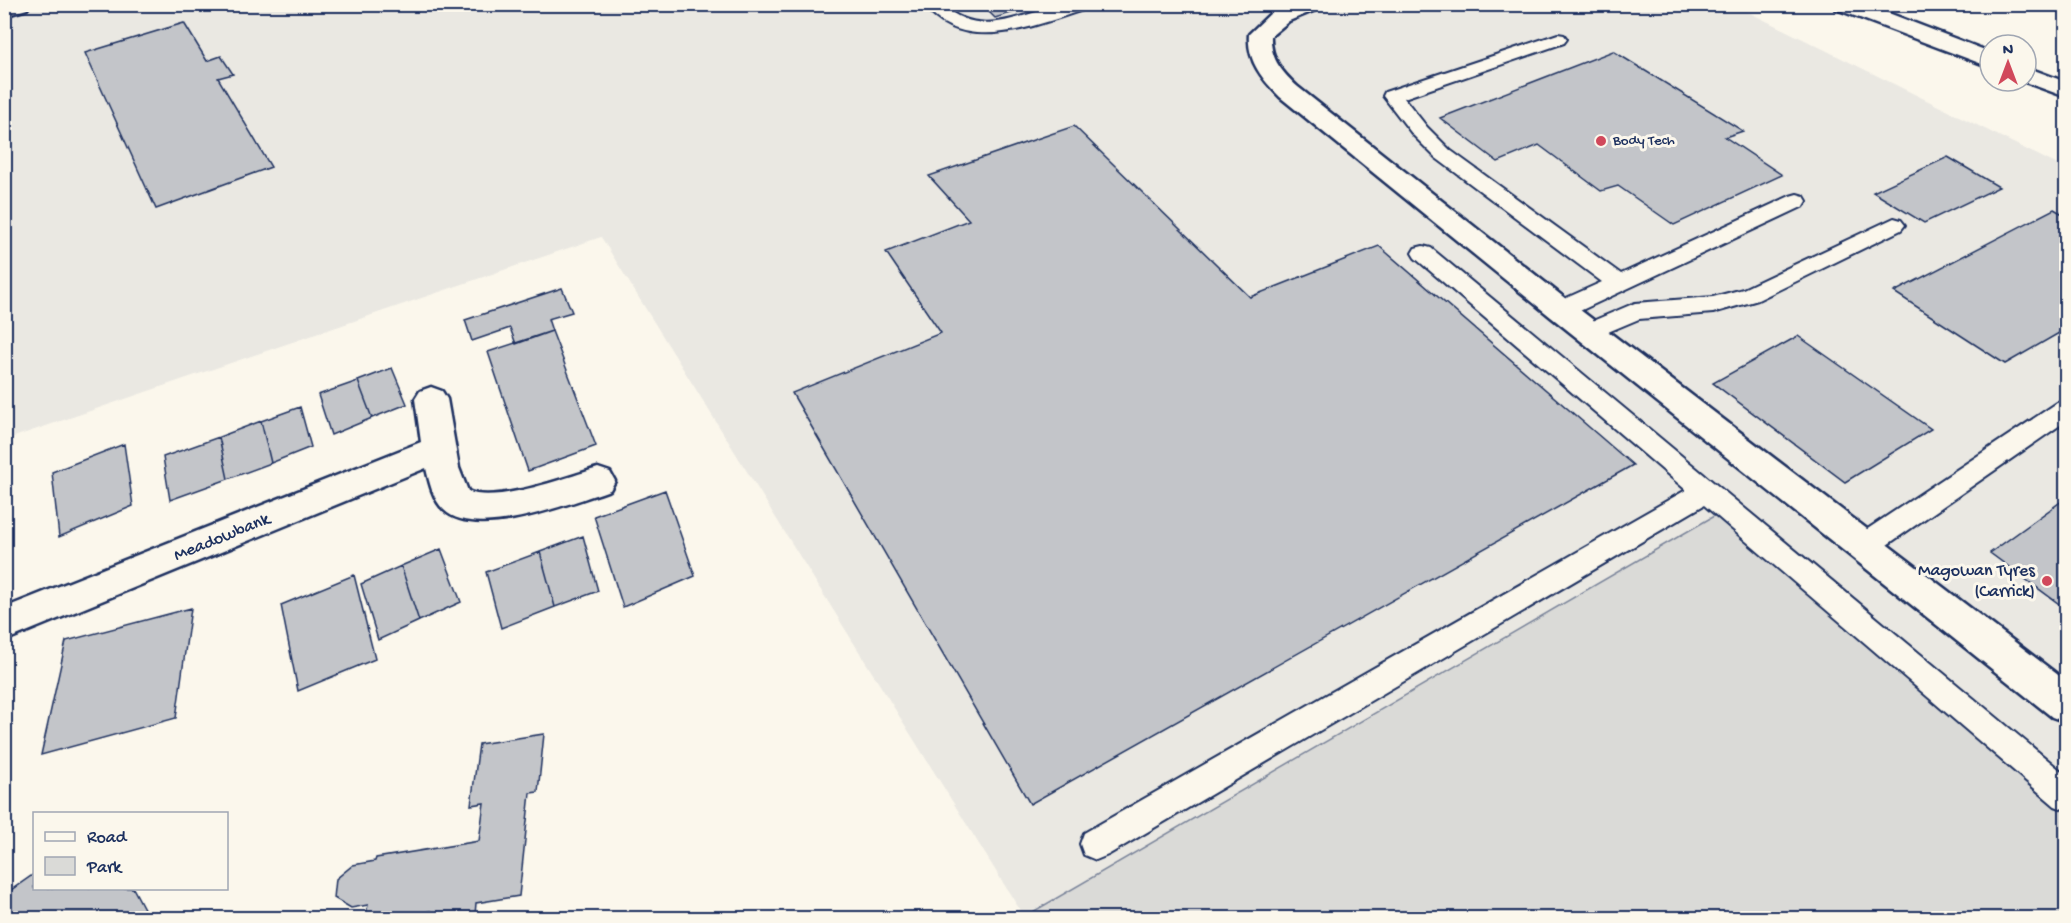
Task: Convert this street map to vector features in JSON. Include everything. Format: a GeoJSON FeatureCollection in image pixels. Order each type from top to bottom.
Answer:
{"type":"FeatureCollection","features":[{"type":"Feature","properties":{"kind":"street"},"geometry":{"type":"LineString","coordinates":[[4,9],[19,4]]}},
{"type":"Feature","properties":{"kind":"street"},"geometry":{"type":"LineString","coordinates":[[1310,4],[1281,16],[1260,34],[1260,55],[1267,69],[1289,92],[1561,310],[2067,704]]}},
{"type":"Feature","properties":{"kind":"street"},"geometry":{"type":"LineString","coordinates":[[1844,4],[1978,55]]}},
{"type":"Feature","properties":{"kind":"street"},"geometry":{"type":"LineString","coordinates":[[2038,79],[2067,90]]}},
{"type":"Feature","properties":{"kind":"street"},"geometry":{"type":"LineString","coordinates":[[430,399],[438,449],[450,493],[456,501],[471,509],[496,510],[597,481]]}},
{"type":"Feature","properties":{"kind":"street","name":"Meadowbank"},"geometry":{"type":"LineString","coordinates":[[4,626],[438,449]]}},
{"type":"Feature","properties":{"kind":"lane"},"geometry":{"type":"LineString","coordinates":[[931,4],[945,18],[956,24],[973,28],[1014,25],[1083,4]]}},
{"type":"Feature","properties":{"kind":"lane"},"geometry":{"type":"LineString","coordinates":[[1558,39],[1392,96],[1426,138],[1443,154],[1617,282]]}},
{"type":"Feature","properties":{"kind":"lane"},"geometry":{"type":"LineString","coordinates":[[1561,310],[1617,282],[1797,201]]}},
{"type":"Feature","properties":{"kind":"lane"},"geometry":{"type":"LineString","coordinates":[[1589,332],[1635,311],[1713,305],[1750,295],[1771,287],[1894,225]]}},
{"type":"Feature","properties":{"kind":"lane"},"geometry":{"type":"LineString","coordinates":[[1424,253],[2067,795]]}},
{"type":"Feature","properties":{"kind":"lane"},"geometry":{"type":"LineString","coordinates":[[1864,546],[2067,409]]}},
{"type":"Feature","properties":{"kind":"lane"},"geometry":{"type":"LineString","coordinates":[[1096,844],[1705,492]]}},
{"type":"Feature","properties":{"kind":"shaded area"},"geometry":{"type":"Polygon","coordinates":[[[4,5],[1734,5],[2066,169],[2066,918],[1025,918],[601,237],[5,440],[4,5]]]}},
{"type":"Feature","properties":{"kind":"green space"},"geometry":{"type":"Polygon","coordinates":[[[1726,509],[2066,792],[2066,918],[1024,917],[1726,509]]]}},
{"type":"Feature","properties":{"kind":"building"},"geometry":{"type":"Polygon","coordinates":[[[981,4],[1040,4],[995,18],[981,4]]]}},
{"type":"Feature","properties":{"kind":"building"},"geometry":{"type":"Polygon","coordinates":[[[2044,4],[2066,4],[2066,9],[2060,12],[2044,4]]]}},
{"type":"Feature","properties":{"kind":"building"},"geometry":{"type":"Polygon","coordinates":[[[184,23],[207,61],[221,56],[233,74],[218,78],[271,167],[156,209],[85,53],[184,23]]]}},
{"type":"Feature","properties":{"kind":"building","name":"Body Tech"},"geometry":{"type":"Polygon","coordinates":[[[1613,51],[1743,131],[1725,137],[1782,175],[1674,225],[1618,186],[1601,191],[1539,145],[1498,162],[1440,118],[1613,51]]]}},
{"type":"Feature","properties":{"kind":"building"},"geometry":{"type":"Polygon","coordinates":[[[1074,126],[1250,297],[1379,246],[1633,465],[1030,804],[792,393],[941,333],[886,252],[969,220],[929,176],[1074,126]]]}},
{"type":"Feature","properties":{"kind":"building"},"geometry":{"type":"Polygon","coordinates":[[[1948,157],[1999,187],[1924,223],[1873,192],[1948,157]]]}},
{"type":"Feature","properties":{"kind":"building"},"geometry":{"type":"Polygon","coordinates":[[[2054,209],[2066,216],[2066,329],[2005,364],[1894,292],[2054,209]]]}},
{"type":"Feature","properties":{"kind":"building"},"geometry":{"type":"Polygon","coordinates":[[[562,288],[572,312],[548,319],[552,331],[516,344],[510,328],[472,341],[465,320],[562,288]]]}},
{"type":"Feature","properties":{"kind":"building"},"geometry":{"type":"Polygon","coordinates":[[[552,331],[596,446],[528,471],[488,352],[552,331]]]}},
{"type":"Feature","properties":{"kind":"building"},"geometry":{"type":"Polygon","coordinates":[[[1798,336],[1931,429],[1845,482],[1713,383],[1798,336]]]}},
{"type":"Feature","properties":{"kind":"building"},"geometry":{"type":"Polygon","coordinates":[[[392,368],[407,404],[372,418],[358,381],[392,368]]]}},
{"type":"Feature","properties":{"kind":"building"},"geometry":{"type":"Polygon","coordinates":[[[358,381],[372,418],[331,435],[318,395],[358,381]]]}},
{"type":"Feature","properties":{"kind":"building"},"geometry":{"type":"Polygon","coordinates":[[[300,407],[311,447],[271,463],[261,421],[300,407]]]}},
{"type":"Feature","properties":{"kind":"building"},"geometry":{"type":"Polygon","coordinates":[[[261,421],[271,463],[228,479],[219,437],[261,421]]]}},
{"type":"Feature","properties":{"kind":"building"},"geometry":{"type":"Polygon","coordinates":[[[219,437],[228,479],[170,500],[163,457],[219,437]]]}},
{"type":"Feature","properties":{"kind":"building"},"geometry":{"type":"Polygon","coordinates":[[[124,444],[133,506],[59,537],[52,472],[124,444]]]}},
{"type":"Feature","properties":{"kind":"building"},"geometry":{"type":"Polygon","coordinates":[[[665,490],[695,576],[623,607],[594,516],[665,490]]]}},
{"type":"Feature","properties":{"kind":"building","name":"Magowan Tyres (Carrick)"},"geometry":{"type":"Polygon","coordinates":[[[2066,498],[2066,609],[1990,553],[2066,498]]]}},
{"type":"Feature","properties":{"kind":"building"},"geometry":{"type":"Polygon","coordinates":[[[583,536],[598,591],[555,607],[540,552],[583,536]]]}},
{"type":"Feature","properties":{"kind":"building"},"geometry":{"type":"Polygon","coordinates":[[[441,549],[461,602],[419,621],[401,566],[441,549]]]}},
{"type":"Feature","properties":{"kind":"building"},"geometry":{"type":"Polygon","coordinates":[[[540,552],[555,607],[501,628],[486,572],[540,552]]]}},
{"type":"Feature","properties":{"kind":"building"},"geometry":{"type":"Polygon","coordinates":[[[401,566],[419,621],[378,640],[361,584],[401,566]]]}},
{"type":"Feature","properties":{"kind":"building"},"geometry":{"type":"Polygon","coordinates":[[[354,575],[375,659],[298,691],[281,605],[354,575]]]}},
{"type":"Feature","properties":{"kind":"building"},"geometry":{"type":"Polygon","coordinates":[[[191,608],[176,718],[41,755],[66,641],[191,608]]]}},
{"type":"Feature","properties":{"kind":"building"},"geometry":{"type":"Polygon","coordinates":[[[544,734],[538,792],[530,793],[519,896],[476,903],[475,915],[458,918],[430,918],[431,911],[389,918],[365,918],[368,905],[351,908],[334,898],[336,879],[353,865],[375,861],[376,858],[479,841],[484,803],[471,805],[479,744],[544,734]]]}},
{"type":"Feature","properties":{"kind":"building"},"geometry":{"type":"Polygon","coordinates":[[[33,875],[33,890],[134,890],[149,918],[4,918],[4,895],[33,875]]]}},
{"type":"Feature","properties":{"kind":"place","name":"Body Tech"},"geometry":{"type":"Point","coordinates":[1601,141]}},
{"type":"Feature","properties":{"kind":"place","name":"Magowan Tyres (Carrick)"},"geometry":{"type":"Point","coordinates":[2047,581]}}]}
